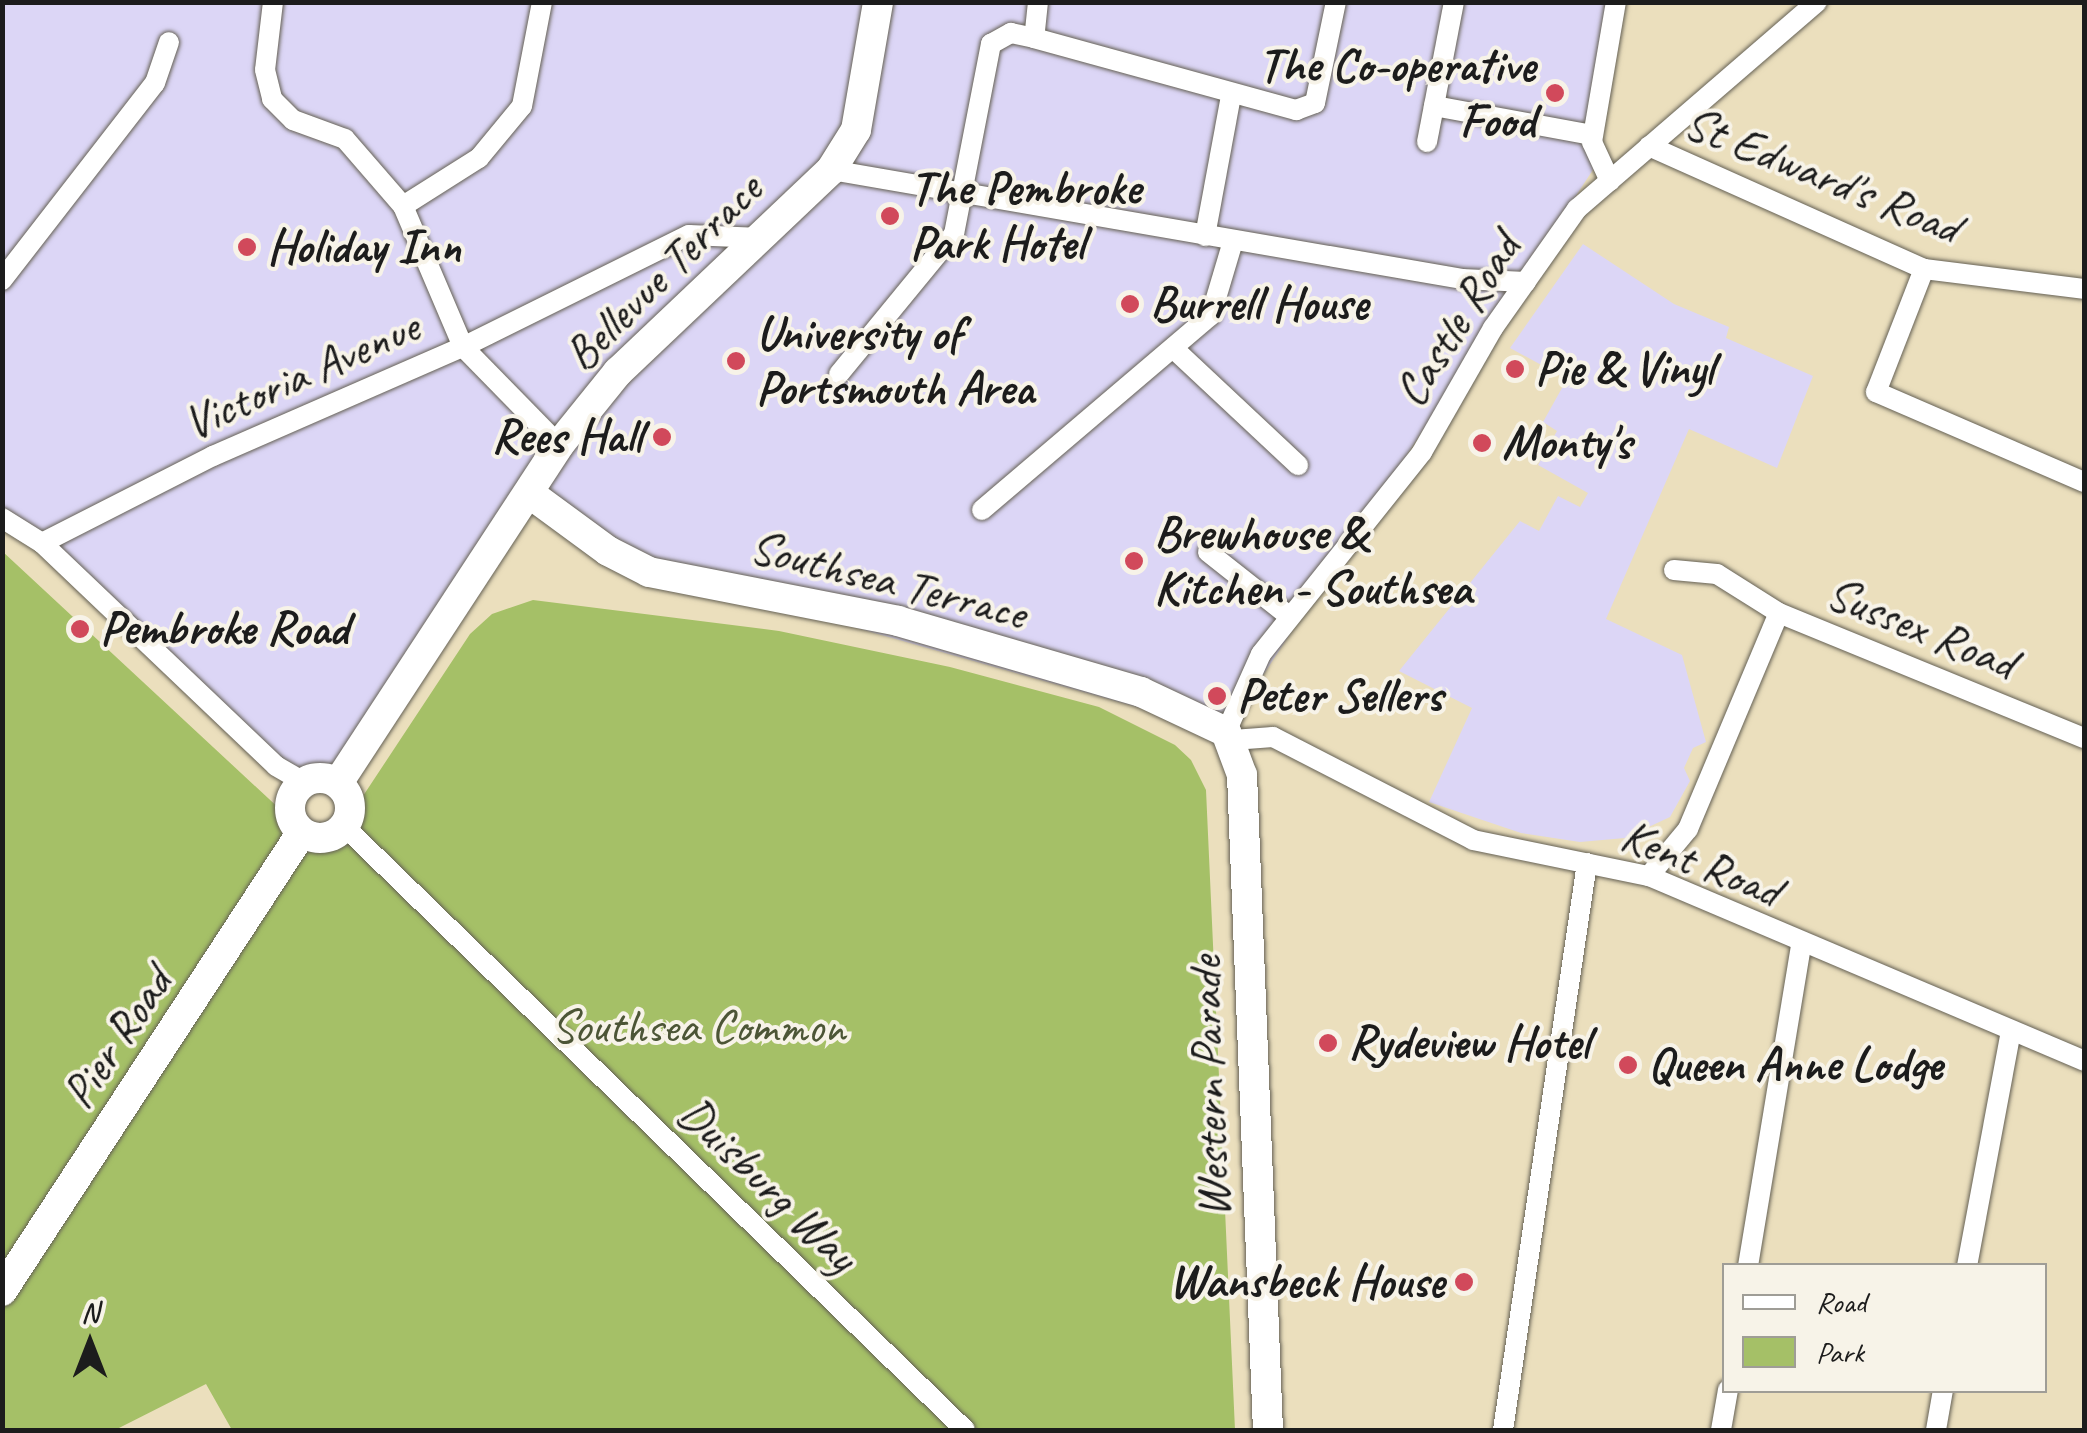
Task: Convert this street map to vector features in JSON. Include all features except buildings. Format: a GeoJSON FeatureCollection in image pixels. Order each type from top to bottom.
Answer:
{"type":"FeatureCollection","features":[{"type":"Feature","properties":{"kind":"main road","name":"Bellevue Terrace"},"geometry":{"type":"LineString","coordinates":[[529,493],[559,445],[618,372],[831,170],[856,130],[878,2]]}},
{"type":"Feature","properties":{"kind":"main road","name":"Southsea Terrace"},"geometry":{"type":"LineString","coordinates":[[529,493],[608,551],[649,572],[898,622],[1141,692],[1230,736]]}},
{"type":"Feature","properties":{"kind":"main road"},"geometry":{"type":"LineString","coordinates":[[338,784],[529,493]]}},
{"type":"Feature","properties":{"kind":"main road","name":"Western Parade"},"geometry":{"type":"LineString","coordinates":[[1230,736],[1242,775],[1268,1430]]}},
{"type":"Feature","properties":{"kind":"main road"},"geometry":{"type":"LineString","coordinates":[[304,782],[338,784],[350,804],[344,826],[324,838],[302,832],[290,812],[304,782]]}},
{"type":"Feature","properties":{"kind":"main road","name":"Pier Road"},"geometry":{"type":"LineString","coordinates":[[2,1292],[302,832]]}},
{"type":"Feature","properties":{"kind":"street"},"geometry":{"type":"LineString","coordinates":[[273,2],[265,70],[272,99],[293,120],[345,139],[403,206],[463,347],[559,445]]}},
{"type":"Feature","properties":{"kind":"street"},"geometry":{"type":"LineString","coordinates":[[403,206],[479,158],[522,106],[542,2]]}},
{"type":"Feature","properties":{"kind":"street"},"geometry":{"type":"LineString","coordinates":[[1034,38],[1038,2]]}},
{"type":"Feature","properties":{"kind":"street"},"geometry":{"type":"LineString","coordinates":[[840,374],[954,234],[991,44],[1010,33],[1231,96],[1308,108],[1315,102],[1336,2]]}},
{"type":"Feature","properties":{"kind":"street"},"geometry":{"type":"LineString","coordinates":[[1427,142],[1454,2]]}},
{"type":"Feature","properties":{"kind":"street"},"geometry":{"type":"LineString","coordinates":[[1610,181],[1593,152],[1592,134],[1616,2]]}},
{"type":"Feature","properties":{"kind":"street","name":"Castle Road"},"geometry":{"type":"LineString","coordinates":[[1230,736],[1249,674],[1289,616],[1422,452],[1526,282],[1577,209],[1817,2]]}},
{"type":"Feature","properties":{"kind":"street"},"geometry":{"type":"LineString","coordinates":[[2,280],[155,82],[169,42]]}},
{"type":"Feature","properties":{"kind":"street"},"geometry":{"type":"LineString","coordinates":[[1205,236],[1231,96]]}},
{"type":"Feature","properties":{"kind":"street"},"geometry":{"type":"LineString","coordinates":[[1434,106],[1592,134]]}},
{"type":"Feature","properties":{"kind":"street","name":"St Edward's Road"},"geometry":{"type":"LineString","coordinates":[[1649,146],[1924,269],[2084,289]]}},
{"type":"Feature","properties":{"kind":"street"},"geometry":{"type":"LineString","coordinates":[[831,170],[1232,241],[1462,278],[1526,282]]}},
{"type":"Feature","properties":{"kind":"street","name":"Victoria Avenue"},"geometry":{"type":"LineString","coordinates":[[42,544],[214,456],[463,347],[689,235],[761,238]]}},
{"type":"Feature","properties":{"kind":"street"},"geometry":{"type":"LineString","coordinates":[[982,510],[1174,349],[1216,306],[1232,241]]}},
{"type":"Feature","properties":{"kind":"street"},"geometry":{"type":"LineString","coordinates":[[1924,269],[1876,392],[2084,482]]}},
{"type":"Feature","properties":{"kind":"street"},"geometry":{"type":"LineString","coordinates":[[1174,349],[1298,465]]}},
{"type":"Feature","properties":{"kind":"street"},"geometry":{"type":"LineString","coordinates":[[2,518],[42,544],[120,624],[276,766],[304,782]]}},
{"type":"Feature","properties":{"kind":"street"},"geometry":{"type":"LineString","coordinates":[[1208,552],[1289,616]]}},
{"type":"Feature","properties":{"kind":"street"},"geometry":{"type":"LineString","coordinates":[[1674,570],[1717,574],[1779,613]]}},
{"type":"Feature","properties":{"kind":"street","name":"Sussex Road"},"geometry":{"type":"LineString","coordinates":[[1649,876],[1688,829],[1779,613],[2084,738]]}},
{"type":"Feature","properties":{"kind":"street","name":"Kent Road"},"geometry":{"type":"LineString","coordinates":[[1230,736],[1273,738],[1434,825],[1514,851],[1649,876],[1801,944],[2084,1061]]}},
{"type":"Feature","properties":{"kind":"street","name":"Duisburg Way"},"geometry":{"type":"LineString","coordinates":[[344,826],[965,1430]]}},
{"type":"Feature","properties":{"kind":"street"},"geometry":{"type":"LineString","coordinates":[[1503,1430],[1587,863]]}},
{"type":"Feature","properties":{"kind":"street"},"geometry":{"type":"LineString","coordinates":[[1748,1263],[1801,944]]}},
{"type":"Feature","properties":{"kind":"street"},"geometry":{"type":"LineString","coordinates":[[1968,1263],[2011,1031]]}},
{"type":"Feature","properties":{"kind":"street"},"geometry":{"type":"LineString","coordinates":[[1721,1430],[1727,1393]]}},
{"type":"Feature","properties":{"kind":"street"},"geometry":{"type":"LineString","coordinates":[[1936,1430],[1942,1393]]}},
{"type":"Feature","properties":{"kind":"shaded area","name":"University of Portsmouth Area"},"geometry":{"type":"Polygon","coordinates":[[[2,3],[1617,3],[1598,162],[1226,732],[679,578],[530,493],[363,745],[296,790],[42,544],[3,518],[2,3]]]}},
{"type":"Feature","properties":{"kind":"shaded area"},"geometry":{"type":"Polygon","coordinates":[[[1583,244],[1674,304],[1729,327],[1726,338],[1813,376],[1777,468],[1689,429],[1606,619],[1682,655],[1706,742],[1693,748],[1684,768],[1690,781],[1670,817],[1625,838],[1580,842],[1521,833],[1429,802],[1472,708],[1399,671],[1520,521],[1539,531],[1558,496],[1580,507],[1588,493],[1538,465],[1557,431],[1543,422],[1567,379],[1510,348],[1583,244]]]}},
{"type":"Feature","properties":{"kind":"green space","name":"Southsea Common"},"geometry":{"type":"Polygon","coordinates":[[[2,551],[326,852],[470,634],[492,614],[533,600],[779,631],[950,667],[1099,707],[1175,745],[1191,760],[1206,790],[1235,1430],[232,1430],[206,1384],[115,1430],[3,1430],[2,551]]]}},
{"type":"Feature","properties":{"kind":"place","name":"The Co-operative Food"},"geometry":{"type":"Point","coordinates":[1555,93]}},
{"type":"Feature","properties":{"kind":"place","name":"The Pembroke Park Hotel"},"geometry":{"type":"Point","coordinates":[890,216]}},
{"type":"Feature","properties":{"kind":"place","name":"Holiday Inn"},"geometry":{"type":"Point","coordinates":[247,247]}},
{"type":"Feature","properties":{"kind":"place","name":"Burrell House"},"geometry":{"type":"Point","coordinates":[1130,304]}},
{"type":"Feature","properties":{"kind":"place","name":"University of Portsmouth Area"},"geometry":{"type":"Point","coordinates":[736,361]}},
{"type":"Feature","properties":{"kind":"place","name":"Pie & Vinyl"},"geometry":{"type":"Point","coordinates":[1515,369]}},
{"type":"Feature","properties":{"kind":"place","name":"Rees Hall"},"geometry":{"type":"Point","coordinates":[662,437]}},
{"type":"Feature","properties":{"kind":"place","name":"Monty's"},"geometry":{"type":"Point","coordinates":[1482,443]}},
{"type":"Feature","properties":{"kind":"place","name":"Brewhouse & Kitchen - Southsea"},"geometry":{"type":"Point","coordinates":[1134,561]}},
{"type":"Feature","properties":{"kind":"place","name":"Pembroke Road"},"geometry":{"type":"Point","coordinates":[80,629]}},
{"type":"Feature","properties":{"kind":"place","name":"Peter Sellers"},"geometry":{"type":"Point","coordinates":[1217,696]}},
{"type":"Feature","properties":{"kind":"place","name":"Rydeview Hotel"},"geometry":{"type":"Point","coordinates":[1328,1043]}},
{"type":"Feature","properties":{"kind":"place","name":"Queen Anne Lodge"},"geometry":{"type":"Point","coordinates":[1628,1065]}},
{"type":"Feature","properties":{"kind":"place","name":"Wansbeck House"},"geometry":{"type":"Point","coordinates":[1464,1282]}}]}
